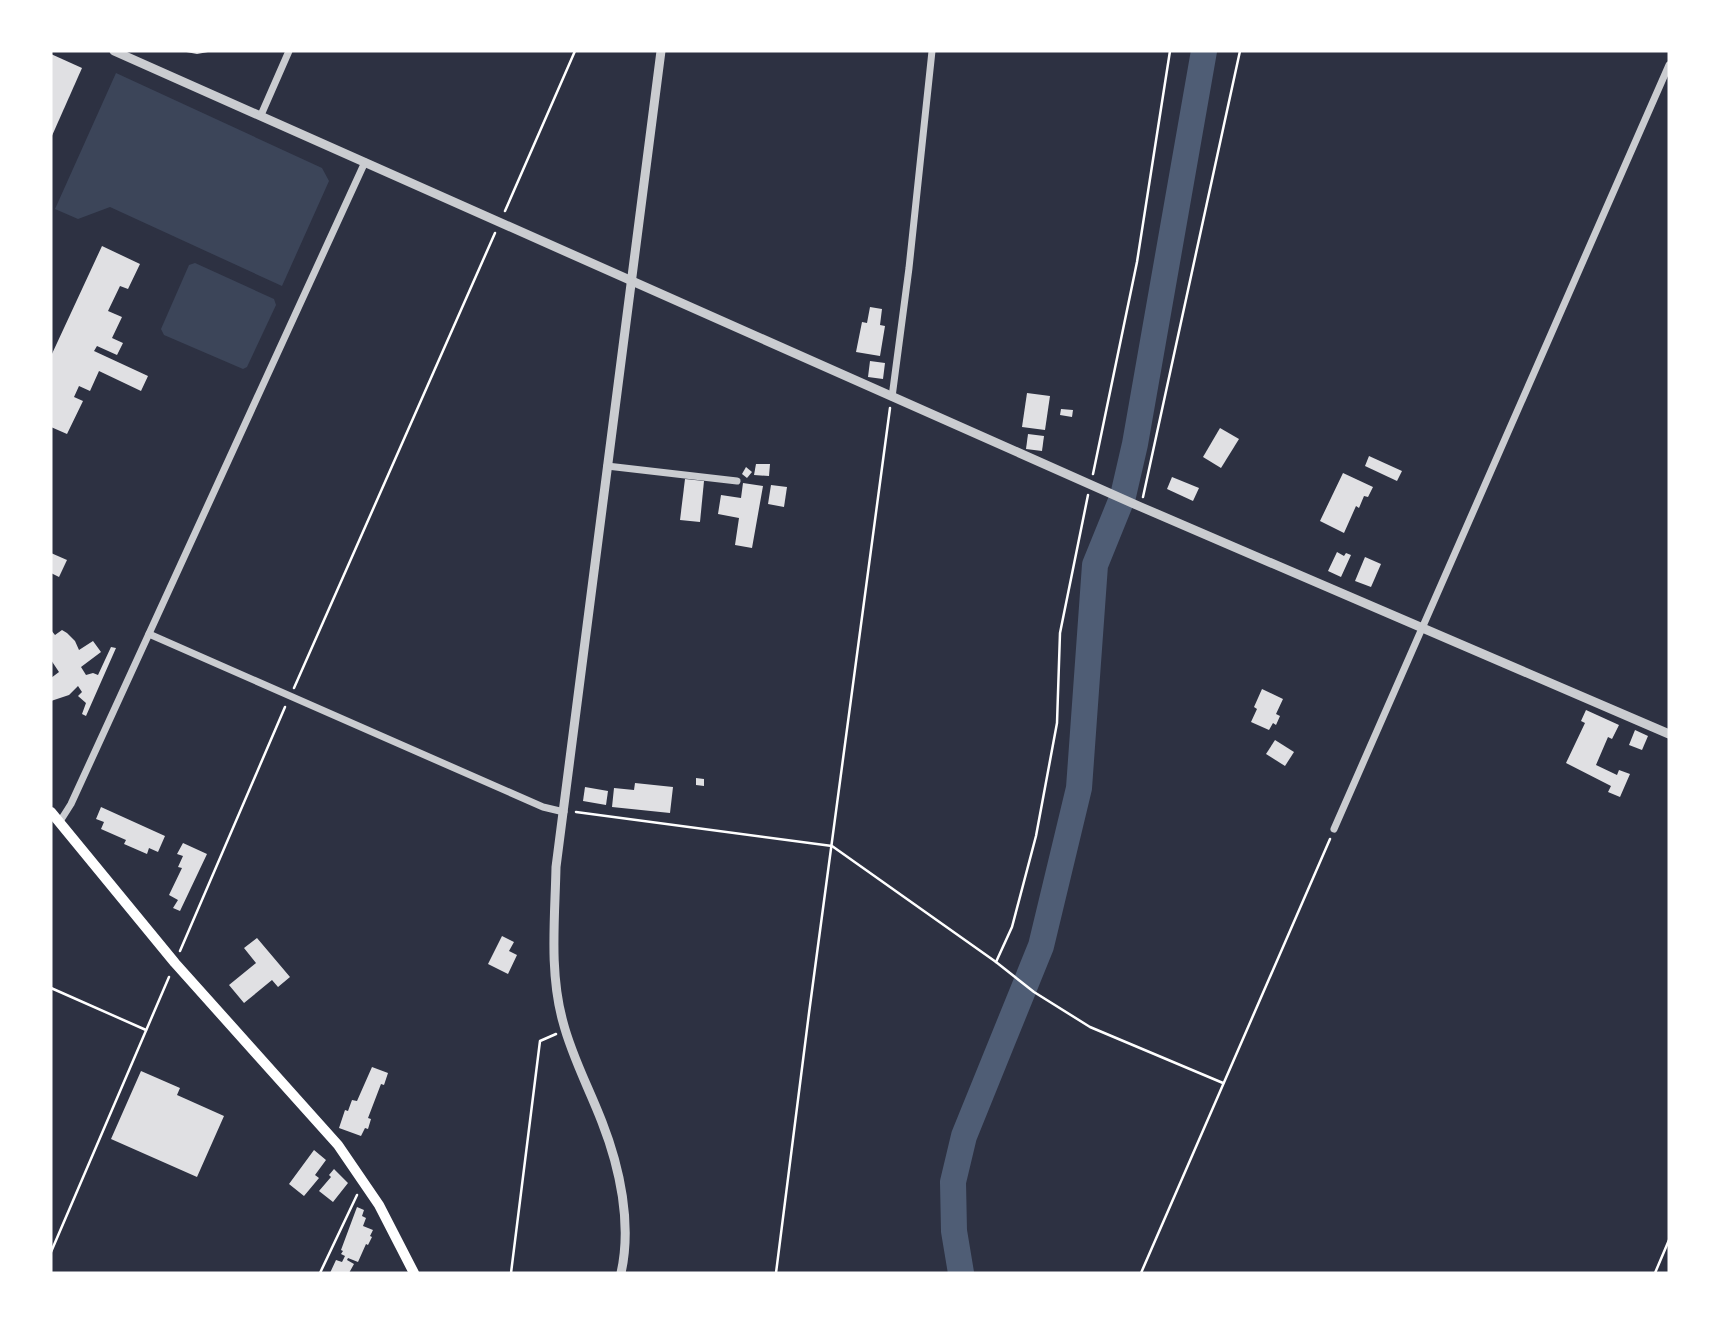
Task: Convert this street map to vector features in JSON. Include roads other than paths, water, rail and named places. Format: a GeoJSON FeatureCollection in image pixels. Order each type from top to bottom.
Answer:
{"type":"FeatureCollection","features":[{"type":"Feature","properties":{"kind":"main road"},"geometry":{"type":"LineString","coordinates":[[51,812],[175,962],[338,1146],[379,1205],[414,1273]]}},
{"type":"Feature","properties":{"kind":"street"},"geometry":{"type":"LineString","coordinates":[[114,51],[1141,507],[1669,734]]}},
{"type":"Feature","properties":{"kind":"street"},"geometry":{"type":"LineString","coordinates":[[261,115],[289,51]]}},
{"type":"Feature","properties":{"kind":"street"},"geometry":{"type":"LineString","coordinates":[[621,1273],[626,1220],[617,1174],[602,1123],[566,1032],[556,985],[556,867],[661,51]]}},
{"type":"Feature","properties":{"kind":"street"},"geometry":{"type":"LineString","coordinates":[[892,397],[911,255],[932,51]]}},
{"type":"Feature","properties":{"kind":"street"},"geometry":{"type":"LineString","coordinates":[[1334,829],[1669,65]]}},
{"type":"Feature","properties":{"kind":"street"},"geometry":{"type":"LineString","coordinates":[[59,823],[71,804],[365,162]]}},
{"type":"Feature","properties":{"kind":"street"},"geometry":{"type":"LineString","coordinates":[[607,466],[737,481]]}},
{"type":"Feature","properties":{"kind":"street"},"geometry":{"type":"LineString","coordinates":[[149,634],[543,807],[564,812]]}},
{"type":"Feature","properties":{"kind":"waterway"},"geometry":{"type":"LineString","coordinates":[[961,1273],[954,1231],[953,1182],[964,1136],[1041,946],[1079,788],[1095,565],[1123,496],[1135,444],[1204,51]]}}]}
